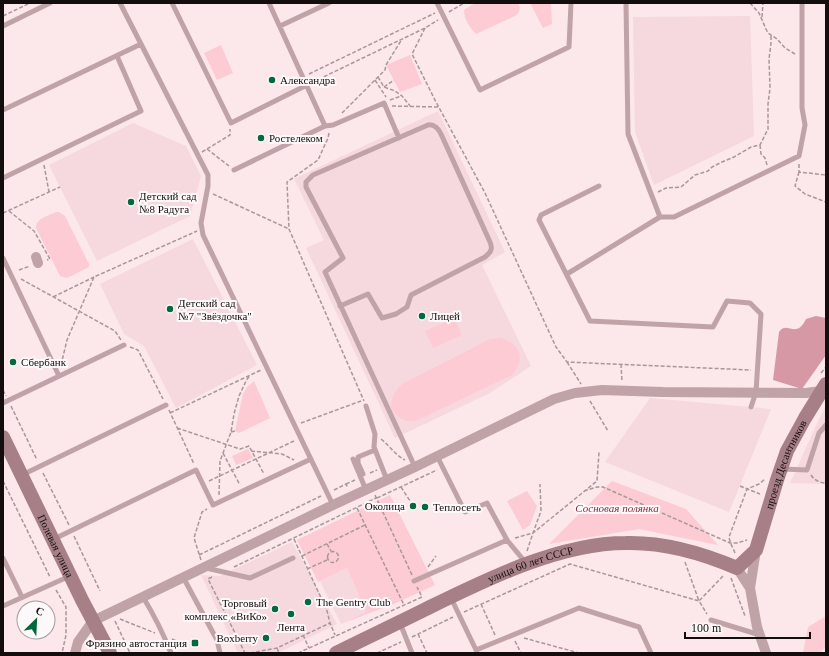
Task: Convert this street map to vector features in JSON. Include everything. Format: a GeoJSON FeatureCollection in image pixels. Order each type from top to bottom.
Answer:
{"type":"FeatureCollection","features":[{"type":"Feature","properties":{"kind":"street"},"geometry":{"type":"LineString","coordinates":[[75,653],[78,642],[93,620],[387,480],[414,464],[437,456],[554,399],[575,393],[602,390],[623,390],[670,396],[756,392],[806,393],[824,388]]}},
{"type":"Feature","properties":{"kind":"street","name":"проезд Десантников"},"geometry":{"type":"LineString","coordinates":[[752,545],[765,518],[781,468],[791,444],[824,388]]}},
{"type":"Feature","properties":{"kind":"street","name":"Полевая улица"},"geometry":{"type":"LineString","coordinates":[[3,437],[70,576],[110,653]]}},
{"type":"Feature","properties":{"kind":"street","name":"улица 60 лет СССР"},"geometry":{"type":"LineString","coordinates":[[336,653],[526,562],[554,554],[598,545],[626,542],[680,549],[699,554],[737,568]]}},
{"type":"Feature","properties":{"kind":"street"},"geometry":{"type":"LineString","coordinates":[[750,588],[737,568],[752,545]]}},
{"type":"Feature","properties":{"kind":"street"},"geometry":{"type":"LineString","coordinates":[[752,545],[750,588],[755,634],[766,653]]}},
{"type":"Feature","properties":{"kind":"lane"},"geometry":{"type":"LineString","coordinates":[[3,26],[50,3]]}},
{"type":"Feature","properties":{"kind":"lane"},"geometry":{"type":"LineString","coordinates":[[120,3],[208,175],[207,191],[201,223],[203,235],[296,425],[333,505]]}},
{"type":"Feature","properties":{"kind":"lane"},"geometry":{"type":"LineString","coordinates":[[172,3],[231,123],[307,85]]}},
{"type":"Feature","properties":{"kind":"lane"},"geometry":{"type":"LineString","coordinates":[[269,3],[307,85],[328,126]]}},
{"type":"Feature","properties":{"kind":"lane"},"geometry":{"type":"LineString","coordinates":[[280,26],[329,3]]}},
{"type":"Feature","properties":{"kind":"lane"},"geometry":{"type":"LineString","coordinates":[[437,3],[480,90],[569,47],[570,3]]}},
{"type":"Feature","properties":{"kind":"lane"},"geometry":{"type":"LineString","coordinates":[[626,3],[628,134],[660,217]]}},
{"type":"Feature","properties":{"kind":"lane"},"geometry":{"type":"LineString","coordinates":[[567,274],[660,217],[674,217],[799,156],[805,125],[802,108],[802,3]]}},
{"type":"Feature","properties":{"kind":"lane"},"geometry":{"type":"LineString","coordinates":[[3,110],[141,44]]}},
{"type":"Feature","properties":{"kind":"lane"},"geometry":{"type":"LineString","coordinates":[[3,178],[141,110],[117,56]]}},
{"type":"Feature","properties":{"kind":"lane"},"geometry":{"type":"LineString","coordinates":[[234,170],[328,126],[384,103],[399,138]]}},
{"type":"Feature","properties":{"kind":"lane"},"geometry":{"type":"LineString","coordinates":[[340,306],[368,294],[382,318],[396,314],[407,306],[411,295],[485,257],[492,248],[436,126],[431,124],[313,175],[306,182],[306,187],[343,258],[325,272],[340,306],[414,464]]}},
{"type":"Feature","properties":{"kind":"lane"},"geometry":{"type":"LineString","coordinates":[[599,186],[541,215],[539,220],[590,321],[713,327],[727,301],[750,303],[761,314],[756,392],[751,407]]}},
{"type":"Feature","properties":{"kind":"lane"},"geometry":{"type":"LineString","coordinates":[[3,258],[59,376]]}},
{"type":"Feature","properties":{"kind":"lane"},"geometry":{"type":"LineString","coordinates":[[6,402],[124,345]]}},
{"type":"Feature","properties":{"kind":"lane"},"geometry":{"type":"LineString","coordinates":[[21,475],[166,405]]}},
{"type":"Feature","properties":{"kind":"lane"},"geometry":{"type":"LineString","coordinates":[[366,406],[375,434],[374,447],[387,480]]}},
{"type":"Feature","properties":{"kind":"lane"},"geometry":{"type":"LineString","coordinates":[[781,468],[807,470],[819,433],[826,425]]}},
{"type":"Feature","properties":{"kind":"lane"},"geometry":{"type":"LineString","coordinates":[[363,474],[358,463],[358,457],[375,450]]}},
{"type":"Feature","properties":{"kind":"lane"},"geometry":{"type":"LineString","coordinates":[[437,456],[465,512],[487,503],[507,540],[526,562]]}},
{"type":"Feature","properties":{"kind":"lane"},"geometry":{"type":"LineString","coordinates":[[53,540],[196,470],[213,505],[311,459]]}},
{"type":"Feature","properties":{"kind":"lane"},"geometry":{"type":"LineString","coordinates":[[353,459],[369,488]]}},
{"type":"Feature","properties":{"kind":"lane"},"geometry":{"type":"LineString","coordinates":[[414,581],[507,540]]}},
{"type":"Feature","properties":{"kind":"lane"},"geometry":{"type":"LineString","coordinates":[[3,558],[22,597]]}},
{"type":"Feature","properties":{"kind":"lane"},"geometry":{"type":"LineString","coordinates":[[203,568],[250,578],[293,558]]}},
{"type":"Feature","properties":{"kind":"lane"},"geometry":{"type":"LineString","coordinates":[[3,606],[70,576]]}},
{"type":"Feature","properties":{"kind":"lane"},"geometry":{"type":"LineString","coordinates":[[183,577],[217,640],[220,653]]}},
{"type":"Feature","properties":{"kind":"lane"},"geometry":{"type":"LineString","coordinates":[[143,596],[165,636],[171,653]]}},
{"type":"Feature","properties":{"kind":"lane"},"geometry":{"type":"LineString","coordinates":[[451,597],[477,652],[498,641],[579,608],[639,627],[651,653]]}},
{"type":"Feature","properties":{"kind":"lane"},"geometry":{"type":"LineString","coordinates":[[711,620],[755,634]]}},
{"type":"Feature","properties":{"kind":"lane"},"geometry":{"type":"LineString","coordinates":[[399,622],[412,653]]}},
{"type":"Feature","properties":{"kind":"path"},"geometry":{"type":"LineString","coordinates":[[3,16],[30,3]]}},
{"type":"Feature","properties":{"kind":"path"},"geometry":{"type":"LineString","coordinates":[[307,85],[425,28],[464,3]]}},
{"type":"Feature","properties":{"kind":"path"},"geometry":{"type":"LineString","coordinates":[[750,3],[759,13],[766,29],[802,61]]}},
{"type":"Feature","properties":{"kind":"path"},"geometry":{"type":"LineString","coordinates":[[762,18],[763,3]]}},
{"type":"Feature","properties":{"kind":"path"},"geometry":{"type":"LineString","coordinates":[[307,75],[440,10]]}},
{"type":"Feature","properties":{"kind":"path"},"geometry":{"type":"LineString","coordinates":[[425,28],[411,55],[485,194]]}},
{"type":"Feature","properties":{"kind":"path"},"geometry":{"type":"LineString","coordinates":[[768,170],[765,158],[761,154],[760,145],[768,129],[768,104],[770,88],[769,59],[771,34]]}},
{"type":"Feature","properties":{"kind":"path"},"geometry":{"type":"LineString","coordinates":[[328,126],[385,70],[386,65],[402,39]]}},
{"type":"Feature","properties":{"kind":"path"},"geometry":{"type":"LineString","coordinates":[[378,77],[384,87],[396,91],[411,107]]}},
{"type":"Feature","properties":{"kind":"path"},"geometry":{"type":"LineString","coordinates":[[375,80],[388,101],[402,96]]}},
{"type":"Feature","properties":{"kind":"path"},"geometry":{"type":"LineString","coordinates":[[384,87],[394,80]]}},
{"type":"Feature","properties":{"kind":"path"},"geometry":{"type":"LineString","coordinates":[[391,106],[438,108]]}},
{"type":"Feature","properties":{"kind":"path"},"geometry":{"type":"LineString","coordinates":[[198,155],[230,135],[231,123]]}},
{"type":"Feature","properties":{"kind":"path"},"geometry":{"type":"LineString","coordinates":[[651,195],[666,188],[681,187],[695,175],[708,171],[712,167],[751,147],[760,145]]}},
{"type":"Feature","properties":{"kind":"path"},"geometry":{"type":"LineString","coordinates":[[207,149],[234,170]]}},
{"type":"Feature","properties":{"kind":"path"},"geometry":{"type":"LineString","coordinates":[[799,156],[799,172],[795,186],[805,194],[826,202]]}},
{"type":"Feature","properties":{"kind":"path"},"geometry":{"type":"LineString","coordinates":[[43,158],[49,192]]}},
{"type":"Feature","properties":{"kind":"path"},"geometry":{"type":"LineString","coordinates":[[799,172],[826,175]]}},
{"type":"Feature","properties":{"kind":"path"},"geometry":{"type":"LineString","coordinates":[[3,213],[60,187]]}},
{"type":"Feature","properties":{"kind":"path"},"geometry":{"type":"LineString","coordinates":[[207,191],[289,229]]}},
{"type":"Feature","properties":{"kind":"path"},"geometry":{"type":"LineString","coordinates":[[9,210],[34,231],[50,259]]}},
{"type":"Feature","properties":{"kind":"path"},"geometry":{"type":"LineString","coordinates":[[53,297],[202,229]]}},
{"type":"Feature","properties":{"kind":"path"},"geometry":{"type":"LineString","coordinates":[[10,274],[115,331],[124,345],[138,350],[170,413],[196,470]]}},
{"type":"Feature","properties":{"kind":"path"},"geometry":{"type":"LineString","coordinates":[[59,376],[62,357],[79,311],[94,277]]}},
{"type":"Feature","properties":{"kind":"path"},"geometry":{"type":"LineString","coordinates":[[621,364],[623,390]]}},
{"type":"Feature","properties":{"kind":"path"},"geometry":{"type":"LineString","coordinates":[[170,413],[267,367]]}},
{"type":"Feature","properties":{"kind":"path"},"geometry":{"type":"LineString","coordinates":[[203,568],[194,538],[202,512],[213,505],[219,498],[220,461],[231,432],[239,396],[250,375]]}},
{"type":"Feature","properties":{"kind":"path"},"geometry":{"type":"LineString","coordinates":[[3,390],[6,402],[40,466],[100,591]]}},
{"type":"Feature","properties":{"kind":"path"},"geometry":{"type":"LineString","coordinates":[[296,425],[364,400]]}},
{"type":"Feature","properties":{"kind":"path"},"geometry":{"type":"LineString","coordinates":[[177,428],[240,449],[249,446],[267,480]]}},
{"type":"Feature","properties":{"kind":"path"},"geometry":{"type":"LineString","coordinates":[[375,434],[391,448],[397,456],[414,464]]}},
{"type":"Feature","properties":{"kind":"path"},"geometry":{"type":"LineString","coordinates":[[203,484],[301,438]]}},
{"type":"Feature","properties":{"kind":"path"},"geometry":{"type":"LineString","coordinates":[[252,451],[282,454],[293,459],[299,464]]}},
{"type":"Feature","properties":{"kind":"path"},"geometry":{"type":"LineString","coordinates":[[507,540],[533,534],[597,481],[599,452]]}},
{"type":"Feature","properties":{"kind":"path"},"geometry":{"type":"LineString","coordinates":[[223,453],[243,491]]}},
{"type":"Feature","properties":{"kind":"path"},"geometry":{"type":"LineString","coordinates":[[245,653],[208,579],[443,467]]}},
{"type":"Feature","properties":{"kind":"path"},"geometry":{"type":"LineString","coordinates":[[807,470],[813,478],[822,483],[826,483]]}},
{"type":"Feature","properties":{"kind":"path"},"geometry":{"type":"LineString","coordinates":[[735,553],[729,537],[748,489],[759,484],[766,478]]}},
{"type":"Feature","properties":{"kind":"path"},"geometry":{"type":"LineString","coordinates":[[3,481],[53,584],[66,607],[66,635],[62,653]]}},
{"type":"Feature","properties":{"kind":"path"},"geometry":{"type":"LineString","coordinates":[[199,555],[346,484],[348,488]]}},
{"type":"Feature","properties":{"kind":"path"},"geometry":{"type":"LineString","coordinates":[[526,562],[541,511],[540,484]]}},
{"type":"Feature","properties":{"kind":"path"},"geometry":{"type":"LineString","coordinates":[[740,486],[760,494]]}},
{"type":"Feature","properties":{"kind":"path"},"geometry":{"type":"LineString","coordinates":[[401,487],[412,504]]}},
{"type":"Feature","properties":{"kind":"path"},"geometry":{"type":"LineString","coordinates":[[584,491],[597,487],[603,487],[730,543],[752,545]]}},
{"type":"Feature","properties":{"kind":"path"},"geometry":{"type":"LineString","coordinates":[[298,653],[422,597],[376,498],[369,488]]}},
{"type":"Feature","properties":{"kind":"path"},"geometry":{"type":"LineString","coordinates":[[357,508],[404,605]]}},
{"type":"Feature","properties":{"kind":"path"},"geometry":{"type":"LineString","coordinates":[[302,556],[365,525]]}},
{"type":"Feature","properties":{"kind":"path"},"geometry":{"type":"LineString","coordinates":[[294,539],[327,611],[335,635]]}},
{"type":"Feature","properties":{"kind":"path"},"geometry":{"type":"LineString","coordinates":[[327,544],[330,552],[328,559]]}},
{"type":"Feature","properties":{"kind":"path"},"geometry":{"type":"LineString","coordinates":[[680,549],[699,600],[711,620]]}},
{"type":"Feature","properties":{"kind":"path"},"geometry":{"type":"LineString","coordinates":[[328,559],[331,562],[336,562],[338,558],[338,554],[335,551],[330,552]]}},
{"type":"Feature","properties":{"kind":"path"},"geometry":{"type":"LineString","coordinates":[[307,569],[328,559]]}},
{"type":"Feature","properties":{"kind":"path"},"geometry":{"type":"LineString","coordinates":[[377,653],[570,564],[699,600]]}},
{"type":"Feature","properties":{"kind":"path"},"geometry":{"type":"LineString","coordinates":[[699,600],[726,573],[732,579],[755,634]]}},
{"type":"Feature","properties":{"kind":"path"},"geometry":{"type":"LineString","coordinates":[[481,604],[498,641]]}},
{"type":"Feature","properties":{"kind":"path"},"geometry":{"type":"LineString","coordinates":[[112,616],[130,653]]}},
{"type":"Feature","properties":{"kind":"path"},"geometry":{"type":"LineString","coordinates":[[119,619],[178,642]]}},
{"type":"Feature","properties":{"kind":"path"},"geometry":{"type":"LineString","coordinates":[[250,653],[277,648],[330,623]]}},
{"type":"Feature","properties":{"kind":"path"},"geometry":{"type":"LineString","coordinates":[[418,634],[427,653]]}},
{"type":"Feature","properties":{"kind":"path"},"geometry":{"type":"LineString","coordinates":[[303,635],[309,648]]}},
{"type":"Feature","properties":{"kind":"path"},"geometry":{"type":"LineString","coordinates":[[512,635],[521,653]]}},
{"type":"Feature","properties":{"kind":"path"},"geometry":{"type":"LineString","coordinates":[[512,635],[579,653]]}},
{"type":"Feature","properties":{"kind":"path"},"geometry":{"type":"LineString","coordinates":[[277,648],[279,653]]}},
{"type":"Feature","properties":{"kind":"shaded area"},"geometry":{"type":"Polygon","coordinates":[[[750,16],[754,136],[654,185],[635,132],[633,17],[750,16]]]}},
{"type":"Feature","properties":{"kind":"shaded area","name":"Лицей"},"geometry":{"type":"Polygon","coordinates":[[[438,111],[505,252],[482,265],[531,366],[490,393],[395,438],[306,248],[324,240],[294,179],[438,111]]]}},
{"type":"Feature","properties":{"kind":"shaded area","name":"Детский сад №8 Радуга"},"geometry":{"type":"Polygon","coordinates":[[[133,123],[186,146],[201,176],[190,216],[97,261],[49,165],[133,123]]]}},
{"type":"Feature","properties":{"kind":"shaded area","name":"Детский сад №7 \"Звёздочка\""},"geometry":{"type":"Polygon","coordinates":[[[193,239],[257,365],[176,408],[144,346],[124,334],[100,284],[193,239]]]}},
{"type":"Feature","properties":{"kind":"shaded area"},"geometry":{"type":"Polygon","coordinates":[[[816,316],[826,318],[826,355],[802,389],[773,380],[779,332],[785,328],[799,328],[806,319],[816,316]]]}},
{"type":"Feature","properties":{"kind":"shaded area"},"geometry":{"type":"Polygon","coordinates":[[[650,398],[771,409],[729,512],[605,462],[650,398]]]}},
{"type":"Feature","properties":{"kind":"shaded area"},"geometry":{"type":"Polygon","coordinates":[[[826,406],[826,484],[790,483],[818,421],[826,406]]]}},
{"type":"Feature","properties":{"kind":"shaded area"},"geometry":{"type":"Polygon","coordinates":[[[292,542],[337,624],[278,653],[238,653],[201,575],[220,576],[292,542]]]}},
{"type":"Feature","properties":{"kind":"shaded area"},"geometry":{"type":"Polygon","coordinates":[[[347,568],[366,612],[341,624],[320,581],[347,568]]]}},
{"type":"Feature","properties":{"kind":"green space"},"geometry":{"type":"Polygon","coordinates":[[[475,3],[518,3],[520,7],[519,12],[515,16],[476,34],[465,17],[464,10],[475,3]]]}},
{"type":"Feature","properties":{"kind":"green space"},"geometry":{"type":"Polygon","coordinates":[[[530,3],[551,3],[552,24],[543,28],[530,3]]]}},
{"type":"Feature","properties":{"kind":"green space"},"geometry":{"type":"Polygon","coordinates":[[[221,45],[233,73],[217,80],[204,53],[221,45]]]}},
{"type":"Feature","properties":{"kind":"green space"},"geometry":{"type":"Polygon","coordinates":[[[410,55],[422,84],[400,92],[386,65],[410,55]]]}},
{"type":"Feature","properties":{"kind":"green space"},"geometry":{"type":"Polygon","coordinates":[[[59,212],[65,216],[89,264],[89,267],[67,278],[60,276],[36,228],[40,220],[59,212]]]}},
{"type":"Feature","properties":{"kind":"green space"},"geometry":{"type":"Polygon","coordinates":[[[454,318],[462,335],[433,348],[425,331],[454,318]]]}},
{"type":"Feature","properties":{"kind":"green space"},"geometry":{"type":"Polygon","coordinates":[[[501,338],[513,344],[519,353],[519,363],[512,375],[418,420],[409,421],[403,419],[391,409],[394,395],[402,384],[490,339],[501,338]]]}},
{"type":"Feature","properties":{"kind":"green space"},"geometry":{"type":"Polygon","coordinates":[[[254,381],[270,418],[239,433],[235,431],[243,394],[247,387],[254,381]]]}},
{"type":"Feature","properties":{"kind":"green space"},"geometry":{"type":"Polygon","coordinates":[[[248,449],[253,458],[236,465],[232,456],[248,449]]]}},
{"type":"Feature","properties":{"kind":"green space","name":"Сосновая полянка"},"geometry":{"type":"Polygon","coordinates":[[[612,481],[686,509],[718,545],[639,529],[549,544],[612,481]]]}},
{"type":"Feature","properties":{"kind":"green space"},"geometry":{"type":"Polygon","coordinates":[[[527,491],[537,506],[530,525],[523,530],[507,501],[527,491]]]}},
{"type":"Feature","properties":{"kind":"green space"},"geometry":{"type":"Polygon","coordinates":[[[390,495],[435,585],[396,603],[341,624],[366,612],[347,568],[318,582],[297,540],[390,495]]]}},
{"type":"Feature","properties":{"kind":"green space"},"geometry":{"type":"Polygon","coordinates":[[[826,616],[826,647],[819,653],[803,653],[808,627],[826,616]]]}},
{"type":"Feature","properties":{"kind":"place","name":"Александра"},"geometry":{"type":"Point","coordinates":[272,80]}},
{"type":"Feature","properties":{"kind":"place","name":"Ростелеком"},"geometry":{"type":"Point","coordinates":[261,138]}},
{"type":"Feature","properties":{"kind":"place","name":"Детский сад №8 Радуга"},"geometry":{"type":"Point","coordinates":[131,202]}},
{"type":"Feature","properties":{"kind":"place","name":"Детский сад №7 \"Звёздочка\""},"geometry":{"type":"Point","coordinates":[170,309]}},
{"type":"Feature","properties":{"kind":"place","name":"Лицей"},"geometry":{"type":"Point","coordinates":[422,316]}},
{"type":"Feature","properties":{"kind":"place","name":"Сбербанк"},"geometry":{"type":"Point","coordinates":[13,362]}},
{"type":"Feature","properties":{"kind":"place","name":"Околица"},"geometry":{"type":"Point","coordinates":[413,506]}},
{"type":"Feature","properties":{"kind":"place","name":"Теплосеть"},"geometry":{"type":"Point","coordinates":[425,507]}},
{"type":"Feature","properties":{"kind":"place","name":"The Gentry Club"},"geometry":{"type":"Point","coordinates":[308,602]}},
{"type":"Feature","properties":{"kind":"place","name":"Торговый комплекс «ВиКо»"},"geometry":{"type":"Point","coordinates":[275,609]}},
{"type":"Feature","properties":{"kind":"place","name":"Лента"},"geometry":{"type":"Point","coordinates":[291,614]}},
{"type":"Feature","properties":{"kind":"place","name":"Boxberry"},"geometry":{"type":"Point","coordinates":[266,638]}},
{"type":"Feature","properties":{"kind":"place","name":"Фрязино автостанция"},"geometry":{"type":"Point","coordinates":[195,643]}}]}
